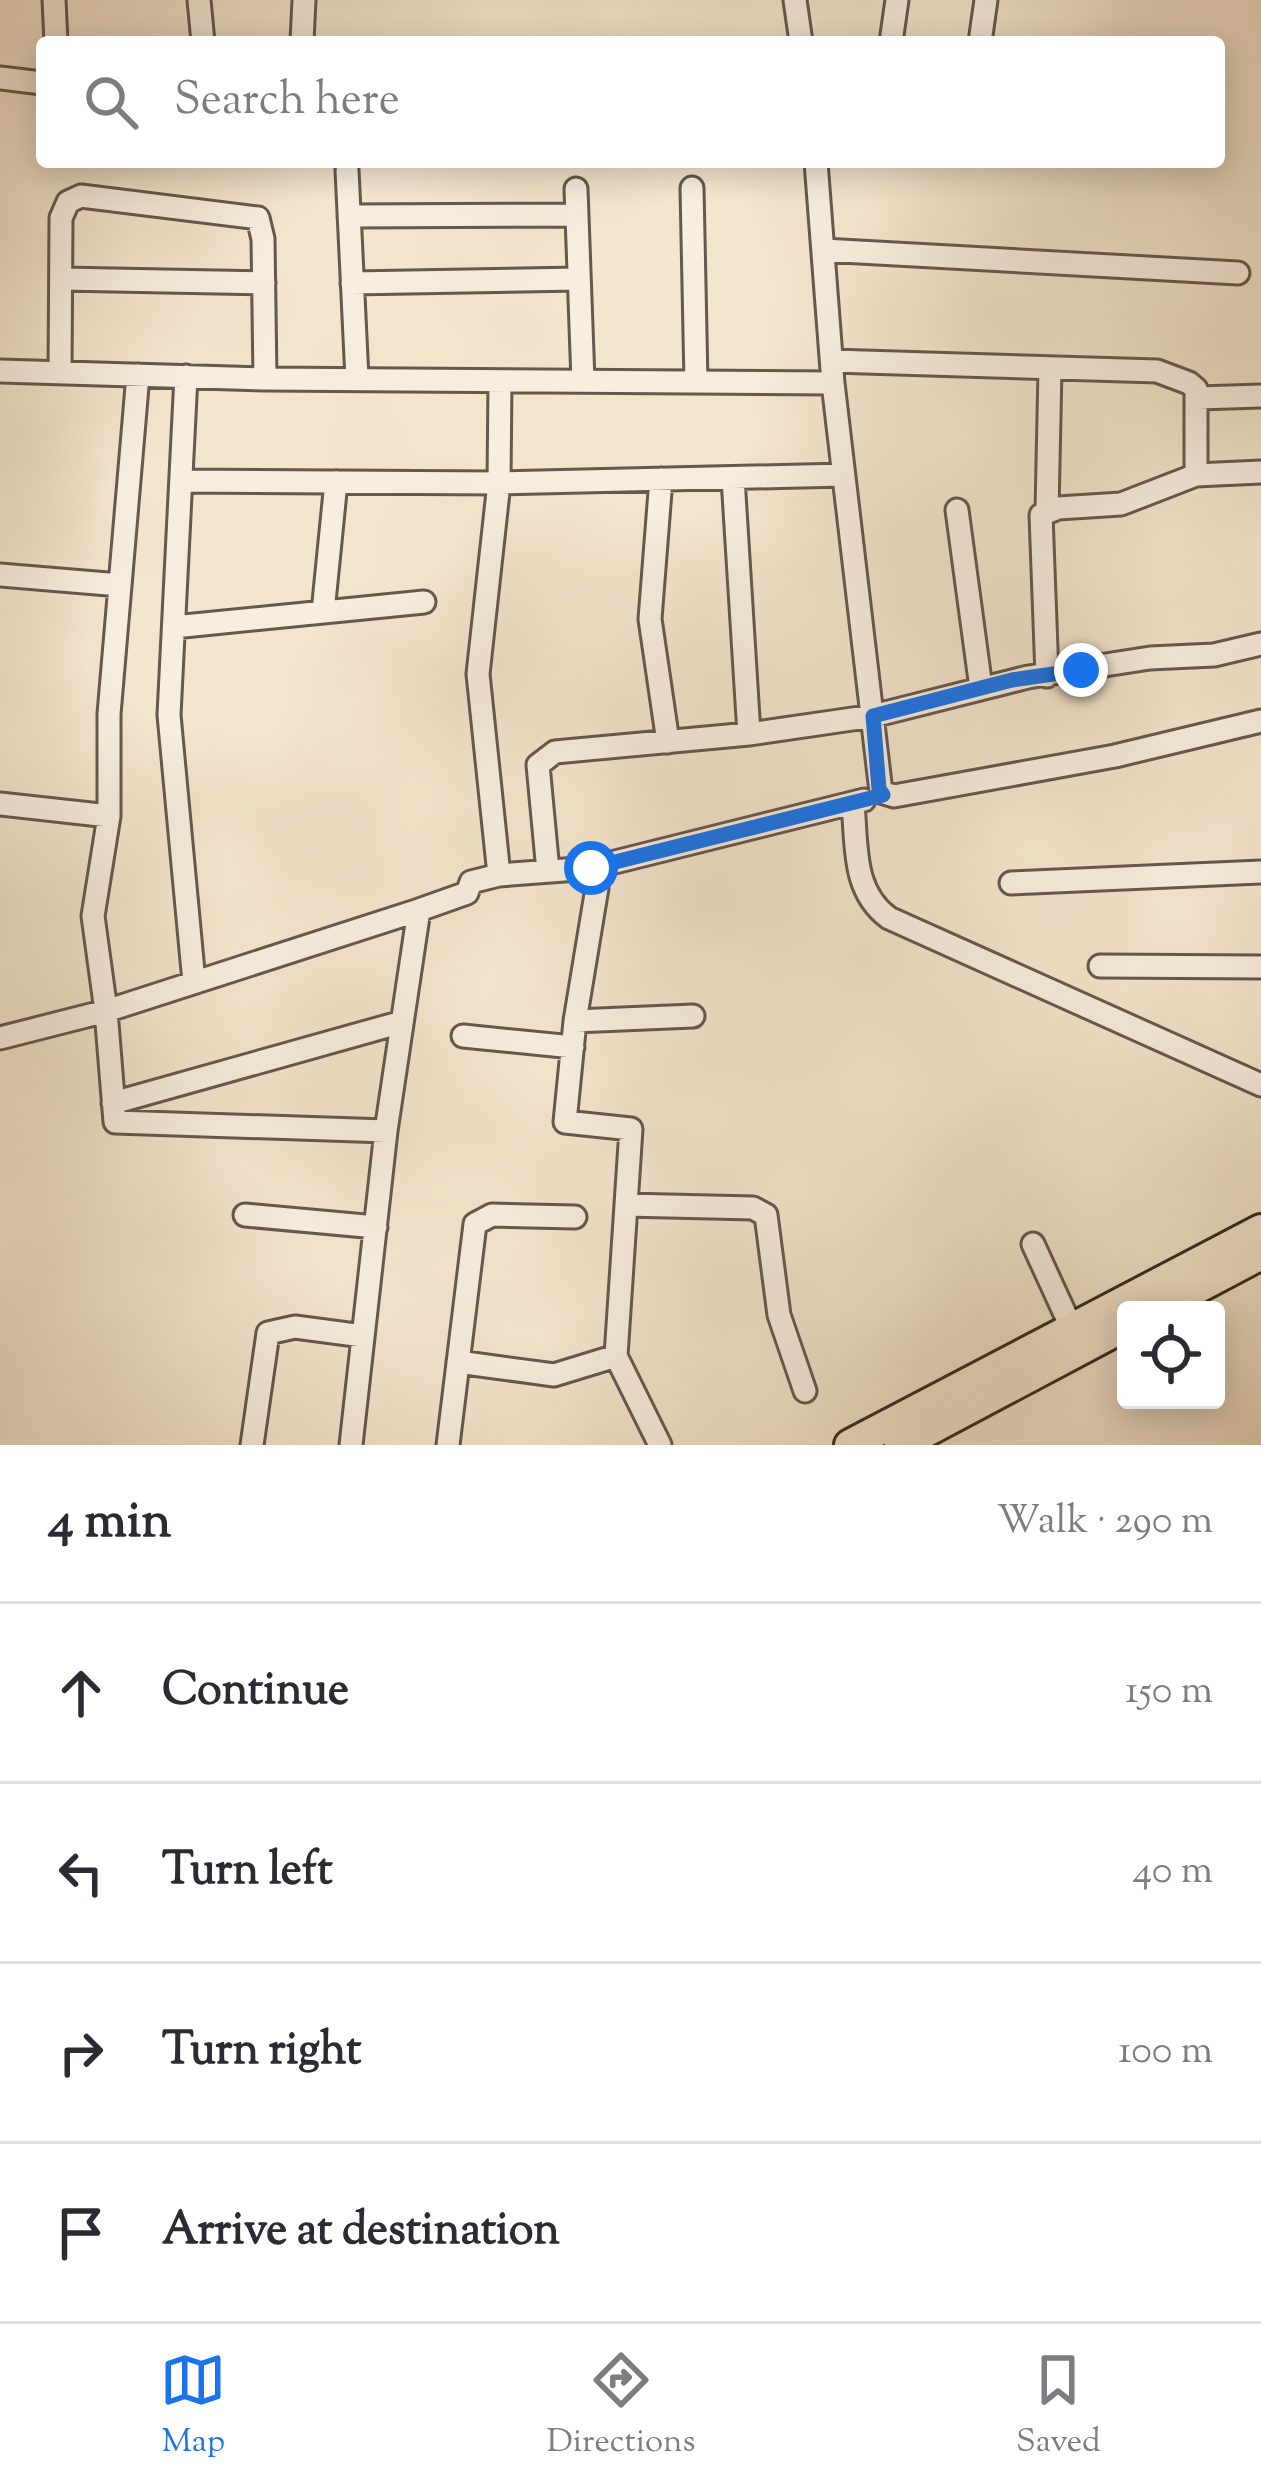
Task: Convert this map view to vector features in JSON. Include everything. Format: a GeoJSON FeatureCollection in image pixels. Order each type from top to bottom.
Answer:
{"type":"FeatureCollection","features":[{"type":"Feature","properties":{"kind":"highway"},"geometry":{"type":"LineString","coordinates":[[850,1445],[1261,1229]]}},
{"type":"Feature","properties":{"kind":"highway"},"geometry":{"type":"LineString","coordinates":[[1172,1301],[1261,1254]]}},
{"type":"Feature","properties":{"kind":"highway"},"geometry":{"type":"LineString","coordinates":[[900,1445],[1117,1330]]}},
{"type":"Feature","properties":{"kind":"street"},"geometry":{"type":"LineString","coordinates":[[53,0],[56,36]]}},
{"type":"Feature","properties":{"kind":"street"},"geometry":{"type":"LineString","coordinates":[[199,0],[202,36]]}},
{"type":"Feature","properties":{"kind":"street"},"geometry":{"type":"LineString","coordinates":[[302,36],[304,0]]}},
{"type":"Feature","properties":{"kind":"street"},"geometry":{"type":"LineString","coordinates":[[795,0],[800,36]]}},
{"type":"Feature","properties":{"kind":"street"},"geometry":{"type":"LineString","coordinates":[[892,36],[897,0]]}},
{"type":"Feature","properties":{"kind":"street"},"geometry":{"type":"LineString","coordinates":[[981,36],[986,0]]}},
{"type":"Feature","properties":{"kind":"street"},"geometry":{"type":"LineString","coordinates":[[0,78],[36,81]]}},
{"type":"Feature","properties":{"kind":"street"},"geometry":{"type":"LineString","coordinates":[[816,168],[832,372],[883,795]]}},
{"type":"Feature","properties":{"kind":"street"},"geometry":{"type":"LineString","coordinates":[[347,170],[357,380]]}},
{"type":"Feature","properties":{"kind":"street"},"geometry":{"type":"LineString","coordinates":[[692,188],[696,382]]}},
{"type":"Feature","properties":{"kind":"street"},"geometry":{"type":"LineString","coordinates":[[576,189],[583,381]]}},
{"type":"Feature","properties":{"kind":"street"},"geometry":{"type":"LineString","coordinates":[[60,373],[63,210],[81,196],[258,218],[263,239],[265,379]]}},
{"type":"Feature","properties":{"kind":"street"},"geometry":{"type":"LineString","coordinates":[[349,216],[577,215]]}},
{"type":"Feature","properties":{"kind":"street"},"geometry":{"type":"LineString","coordinates":[[823,250],[1238,273]]}},
{"type":"Feature","properties":{"kind":"street"},"geometry":{"type":"LineString","coordinates":[[61,279],[264,284]]}},
{"type":"Feature","properties":{"kind":"street"},"geometry":{"type":"LineString","coordinates":[[352,283],[579,279]]}},
{"type":"Feature","properties":{"kind":"street"},"geometry":{"type":"LineString","coordinates":[[0,371],[265,379],[696,382],[832,372],[1146,368],[1189,382],[1198,398],[1196,475]]}},
{"type":"Feature","properties":{"kind":"street"},"geometry":{"type":"LineString","coordinates":[[1047,676],[1039,522],[1047,511],[1050,369]]}},
{"type":"Feature","properties":{"kind":"street"},"geometry":{"type":"LineString","coordinates":[[138,375],[109,714],[109,816],[93,916],[115,1122],[386,1131]]}},
{"type":"Feature","properties":{"kind":"street"},"geometry":{"type":"LineString","coordinates":[[186,376],[170,736],[194,982]]}},
{"type":"Feature","properties":{"kind":"street"},"geometry":{"type":"LineString","coordinates":[[499,874],[478,674],[500,483],[500,381]]}},
{"type":"Feature","properties":{"kind":"street"},"geometry":{"type":"LineString","coordinates":[[1198,398],[1261,396]]}},
{"type":"Feature","properties":{"kind":"street"},"geometry":{"type":"LineString","coordinates":[[1047,511],[1120,504],[1196,475],[1261,472]]}},
{"type":"Feature","properties":{"kind":"street"},"geometry":{"type":"LineString","coordinates":[[182,481],[500,483],[843,475]]}},
{"type":"Feature","properties":{"kind":"street"},"geometry":{"type":"LineString","coordinates":[[733,478],[749,734]]}},
{"type":"Feature","properties":{"kind":"street"},"geometry":{"type":"LineString","coordinates":[[661,479],[650,619],[668,742]]}},
{"type":"Feature","properties":{"kind":"street"},"geometry":{"type":"LineString","coordinates":[[323,612],[336,482]]}},
{"type":"Feature","properties":{"kind":"street"},"geometry":{"type":"LineString","coordinates":[[957,510],[981,688]]}},
{"type":"Feature","properties":{"kind":"street"},"geometry":{"type":"LineString","coordinates":[[0,575],[120,584]]}},
{"type":"Feature","properties":{"kind":"street"},"geometry":{"type":"LineString","coordinates":[[174,627],[424,602]]}},
{"type":"Feature","properties":{"kind":"street"},"geometry":{"type":"LineString","coordinates":[[548,871],[540,760],[555,752],[749,734],[873,716],[981,688],[1261,644]]}},
{"type":"Feature","properties":{"kind":"street"},"geometry":{"type":"LineString","coordinates":[[0,1038],[106,1011],[419,910],[467,893],[471,882],[499,874],[591,868],[883,795],[1103,758],[1261,721]]}},
{"type":"Feature","properties":{"kind":"street"},"geometry":{"type":"LineString","coordinates":[[0,804],[109,816]]}},
{"type":"Feature","properties":{"kind":"street"},"geometry":{"type":"LineString","coordinates":[[853,804],[863,890],[889,918],[1261,1084]]}},
{"type":"Feature","properties":{"kind":"street"},"geometry":{"type":"LineString","coordinates":[[591,868],[597,888],[575,1021],[565,1122],[631,1129],[616,1356],[660,1445]]}},
{"type":"Feature","properties":{"kind":"street"},"geometry":{"type":"LineString","coordinates":[[1011,883],[1261,872]]}},
{"type":"Feature","properties":{"kind":"street"},"geometry":{"type":"LineString","coordinates":[[351,1445],[386,1131],[419,910]]}},
{"type":"Feature","properties":{"kind":"street"},"geometry":{"type":"LineString","coordinates":[[1100,966],[1261,967]]}},
{"type":"Feature","properties":{"kind":"street"},"geometry":{"type":"LineString","coordinates":[[575,1021],[693,1016]]}},
{"type":"Feature","properties":{"kind":"street"},"geometry":{"type":"LineString","coordinates":[[113,1103],[402,1022]]}},
{"type":"Feature","properties":{"kind":"street"},"geometry":{"type":"LineString","coordinates":[[463,1036],[573,1047]]}},
{"type":"Feature","properties":{"kind":"street"},"geometry":{"type":"LineString","coordinates":[[626,1205],[752,1208],[766,1215],[779,1315],[805,1390]]}},
{"type":"Feature","properties":{"kind":"street"},"geometry":{"type":"LineString","coordinates":[[245,1215],[376,1227]]}},
{"type":"Feature","properties":{"kind":"street"},"geometry":{"type":"LineString","coordinates":[[448,1445],[475,1225],[492,1215],[575,1217]]}},
{"type":"Feature","properties":{"kind":"street"},"geometry":{"type":"LineString","coordinates":[[1033,1244],[1072,1329]]}},
{"type":"Feature","properties":{"kind":"street"},"geometry":{"type":"LineString","coordinates":[[252,1445],[268,1333],[295,1327],[363,1336]]}},
{"type":"Feature","properties":{"kind":"street"},"geometry":{"type":"LineString","coordinates":[[458,1362],[548,1375],[616,1356]]}},
{"type":"Feature","properties":{"kind":"route"},"geometry":{"type":"LineString","coordinates":[[591,868],[883,795],[873,716],[1012,680],[1081,670]]}}]}
